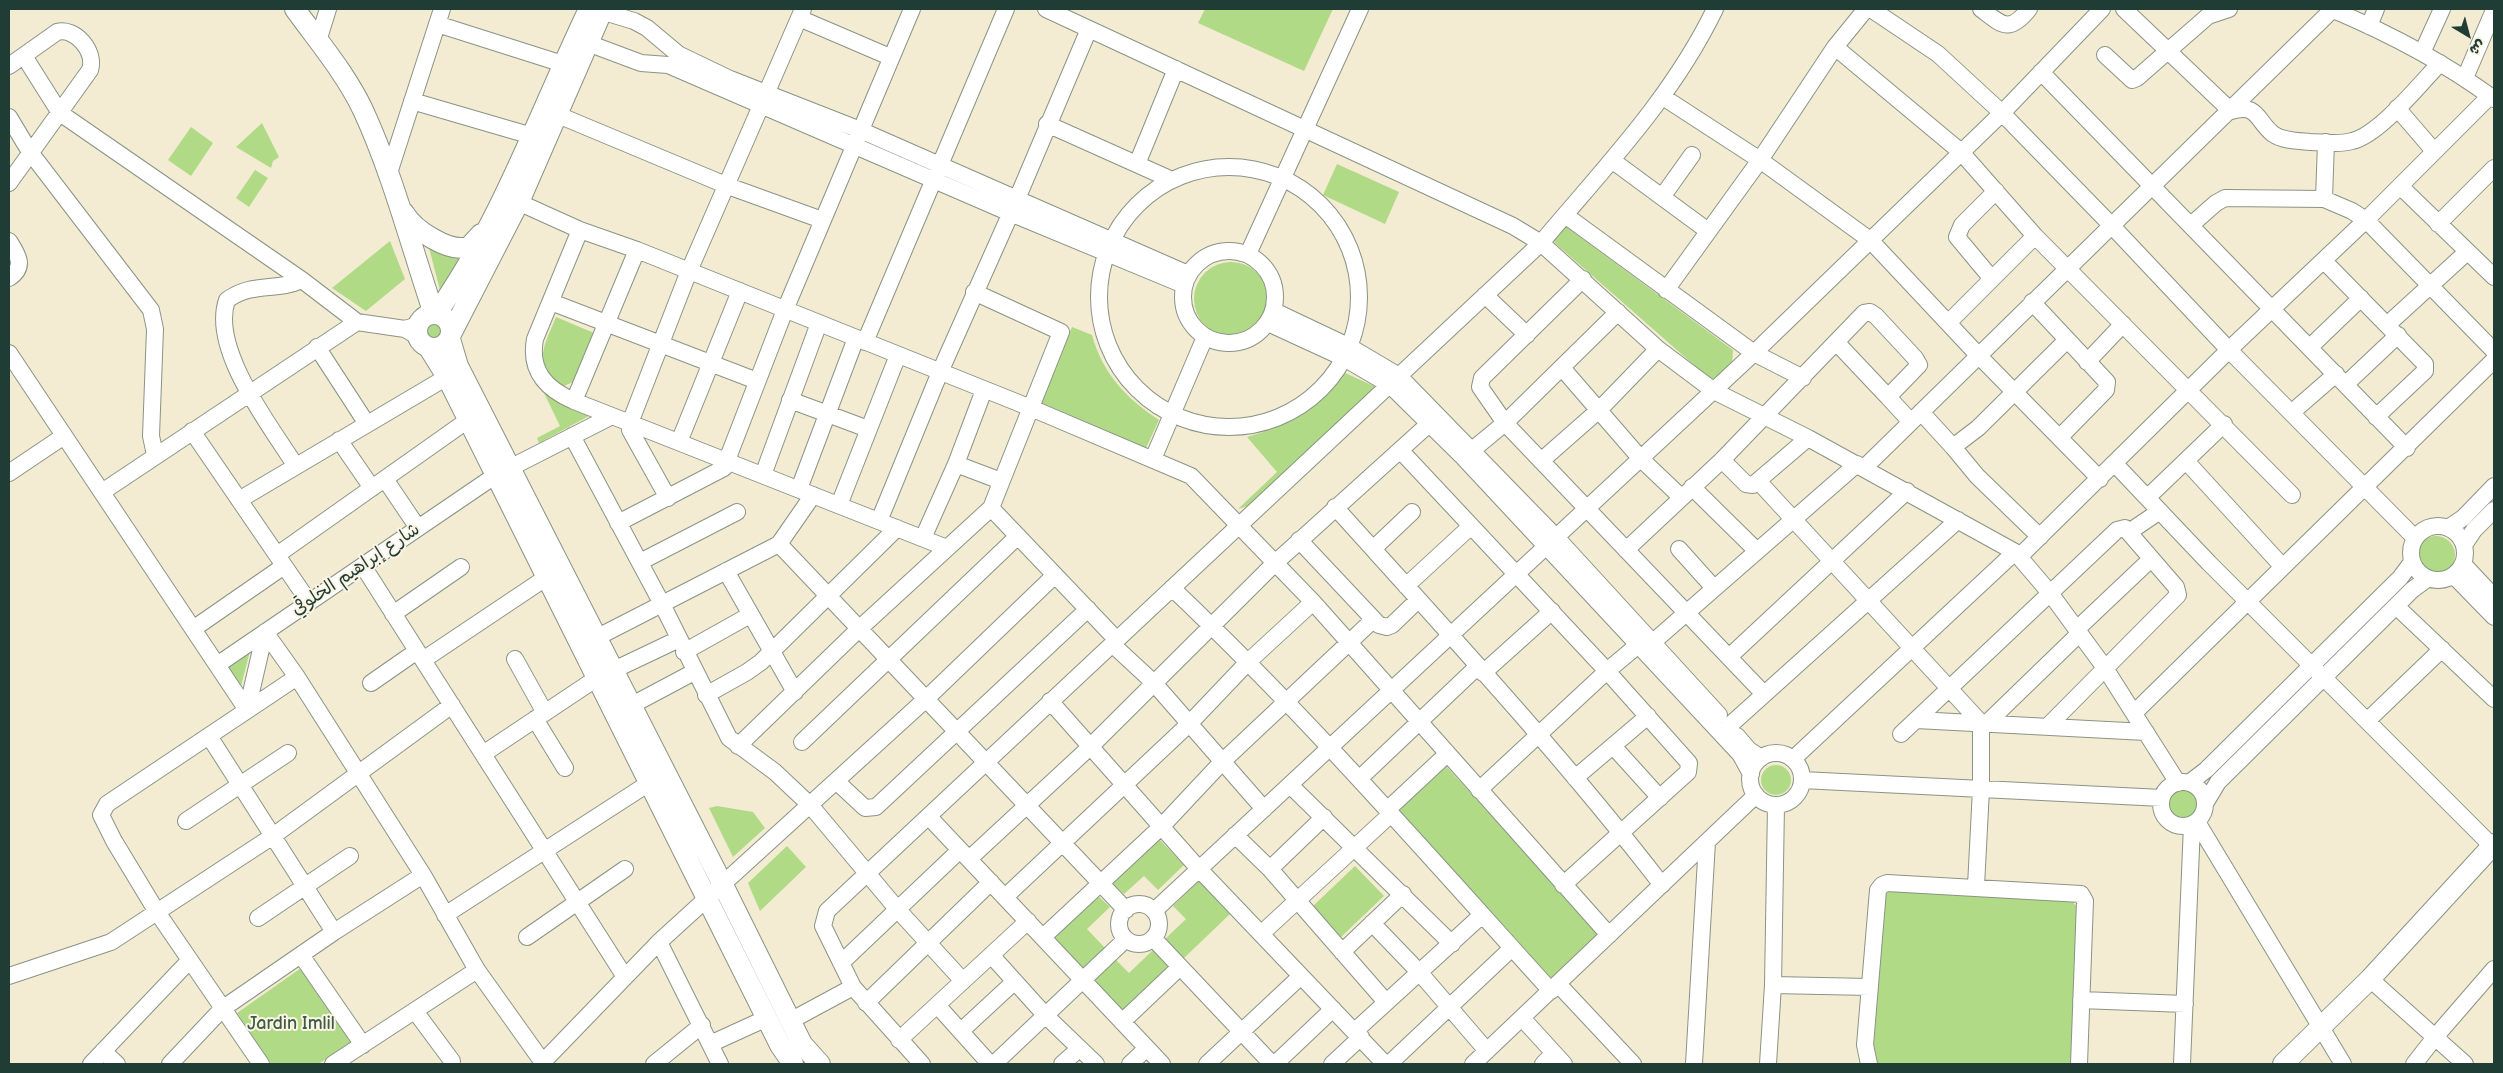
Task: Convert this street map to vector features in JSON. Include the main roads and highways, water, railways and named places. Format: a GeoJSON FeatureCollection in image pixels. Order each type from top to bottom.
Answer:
{"type":"FeatureCollection","features":[{"type":"Feature","properties":{"kind":"main road"},"geometry":{"type":"LineString","coordinates":[[295,9],[362,109],[389,174],[420,273],[423,327],[468,420],[503,471],[657,777],[722,883],[802,1044],[820,1064]]}},
{"type":"Feature","properties":{"kind":"main road"},"geometry":{"type":"LineString","coordinates":[[423,327],[438,348],[450,337],[512,200],[558,115],[582,41],[597,9]]}},
{"type":"Feature","properties":{"kind":"main road"},"geometry":{"type":"LineString","coordinates":[[400,206],[412,225],[456,248],[469,247],[475,243],[491,220],[512,200],[532,136],[564,64],[582,41]]}},
{"type":"Feature","properties":{"kind":"main road"},"geometry":{"type":"LineString","coordinates":[[423,327],[451,294],[491,220]]}},
{"type":"Feature","properties":{"kind":"main road"},"geometry":{"type":"LineString","coordinates":[[423,327],[442,316],[449,323],[450,337],[458,366],[547,578],[589,642]]}},
{"type":"Feature","properties":{"kind":"main road"},"geometry":{"type":"LineString","coordinates":[[605,673],[632,705],[657,777],[707,897],[780,1045],[793,1064]]}},
{"type":"Feature","properties":{"kind":"main road"},"geometry":{"type":"LineString","coordinates":[[2283,1064],[2321,1029],[2370,979],[2494,846]]}},
{"type":"Feature","properties":{"kind":"park label","name":"Jardin Imlil"},"geometry":{"type":"Point","coordinates":[291,1024]}}]}
